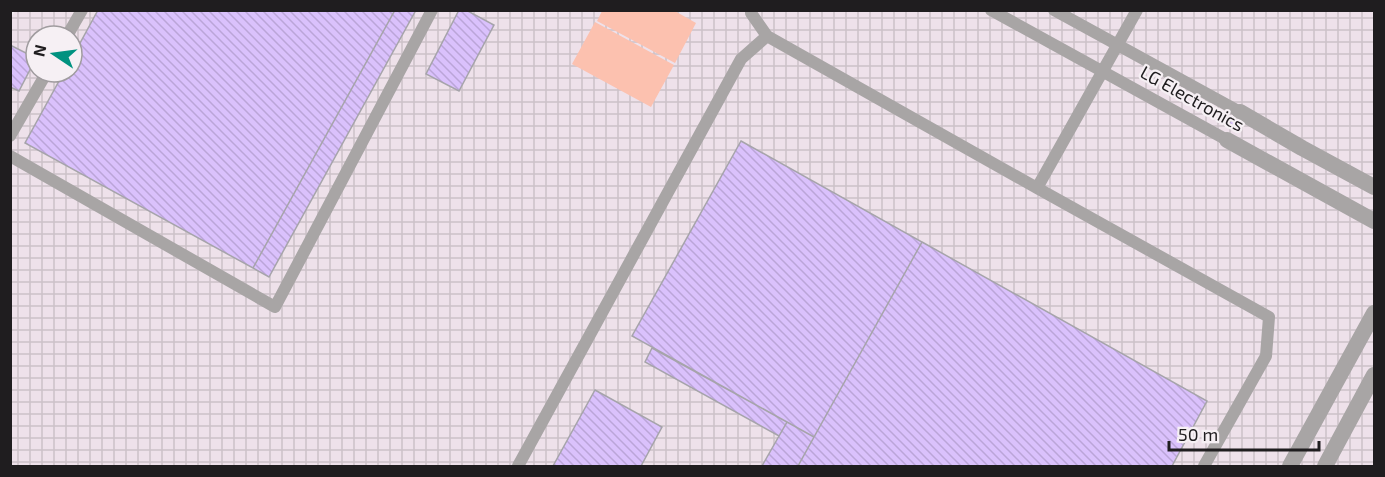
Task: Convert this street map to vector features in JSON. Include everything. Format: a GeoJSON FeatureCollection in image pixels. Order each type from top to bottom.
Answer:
{"type":"FeatureCollection","features":[{"type":"Feature","properties":{"kind":"street","name":"LG Electronics"},"geometry":{"type":"LineString","coordinates":[[1240,112],[1374,187]]}},
{"type":"Feature","properties":{"kind":"street","name":"LG Electronics"},"geometry":{"type":"LineString","coordinates":[[1227,140],[1374,221]]}},
{"type":"Feature","properties":{"kind":"street"},"geometry":{"type":"LineString","coordinates":[[1290,466],[1374,313]]}},
{"type":"Feature","properties":{"kind":"street"},"geometry":{"type":"LineString","coordinates":[[1324,466],[1374,375]]}},
{"type":"Feature","properties":{"kind":"lane"},"geometry":{"type":"LineString","coordinates":[[74,24],[82,10]]}},
{"type":"Feature","properties":{"kind":"lane"},"geometry":{"type":"LineString","coordinates":[[10,156],[275,307],[432,10]]}},
{"type":"Feature","properties":{"kind":"lane","name":"LG Electronics"},"geometry":{"type":"LineString","coordinates":[[1054,10],[1240,112]]}},
{"type":"Feature","properties":{"kind":"lane"},"geometry":{"type":"LineString","coordinates":[[1037,188],[1137,10]]}},
{"type":"Feature","properties":{"kind":"lane","name":"LG Electronics"},"geometry":{"type":"LineString","coordinates":[[999,12],[1227,140]]}},
{"type":"Feature","properties":{"kind":"lane"},"geometry":{"type":"LineString","coordinates":[[751,13],[767,36],[1269,317],[1266,356],[1204,466]]}},
{"type":"Feature","properties":{"kind":"lane"},"geometry":{"type":"LineString","coordinates":[[518,466],[741,59],[767,36]]}},
{"type":"Feature","properties":{"kind":"lane"},"geometry":{"type":"LineString","coordinates":[[10,136],[40,84]]}},
{"type":"Feature","properties":{"kind":"shaded area"},"geometry":{"type":"Polygon","coordinates":[[[16,10],[1374,11],[1374,466],[11,466],[10,18],[16,10]]]}},
{"type":"Feature","properties":{"kind":"shaded area"},"geometry":{"type":"Polygon","coordinates":[[[673,10],[696,23],[675,63],[597,21],[602,11],[673,10]]]}},
{"type":"Feature","properties":{"kind":"shaded area"},"geometry":{"type":"Polygon","coordinates":[[[595,22],[674,65],[651,107],[572,64],[595,22]]]}},
{"type":"Feature","properties":{"kind":"building"},"geometry":{"type":"Polygon","coordinates":[[[98,10],[395,10],[253,268],[25,143],[57,84],[84,84],[84,36],[98,10]]]}},
{"type":"Feature","properties":{"kind":"building"},"geometry":{"type":"Polygon","coordinates":[[[395,10],[416,10],[269,277],[253,268],[395,10]]]}},
{"type":"Feature","properties":{"kind":"building"},"geometry":{"type":"Polygon","coordinates":[[[459,10],[466,10],[494,25],[459,91],[426,74],[459,10]]]}},
{"type":"Feature","properties":{"kind":"building"},"geometry":{"type":"Polygon","coordinates":[[[10,45],[24,52],[24,81],[19,91],[10,87],[10,45]]]}},
{"type":"Feature","properties":{"kind":"building"},"geometry":{"type":"Polygon","coordinates":[[[1231,120],[1237,123],[1233,130],[1227,127],[1231,120]]]}},
{"type":"Feature","properties":{"kind":"building"},"geometry":{"type":"Polygon","coordinates":[[[741,141],[922,242],[814,437],[632,336],[741,141]]]}},
{"type":"Feature","properties":{"kind":"building"},"geometry":{"type":"Polygon","coordinates":[[[922,242],[1207,401],[1172,466],[798,466],[922,242]]]}},
{"type":"Feature","properties":{"kind":"building"},"geometry":{"type":"Polygon","coordinates":[[[652,348],[787,422],[779,436],[645,362],[652,348]]]}},
{"type":"Feature","properties":{"kind":"building"},"geometry":{"type":"Polygon","coordinates":[[[595,390],[662,427],[641,466],[553,466],[595,390]]]}},
{"type":"Feature","properties":{"kind":"building"},"geometry":{"type":"Polygon","coordinates":[[[787,422],[814,437],[798,466],[762,466],[787,422]]]}}]}
